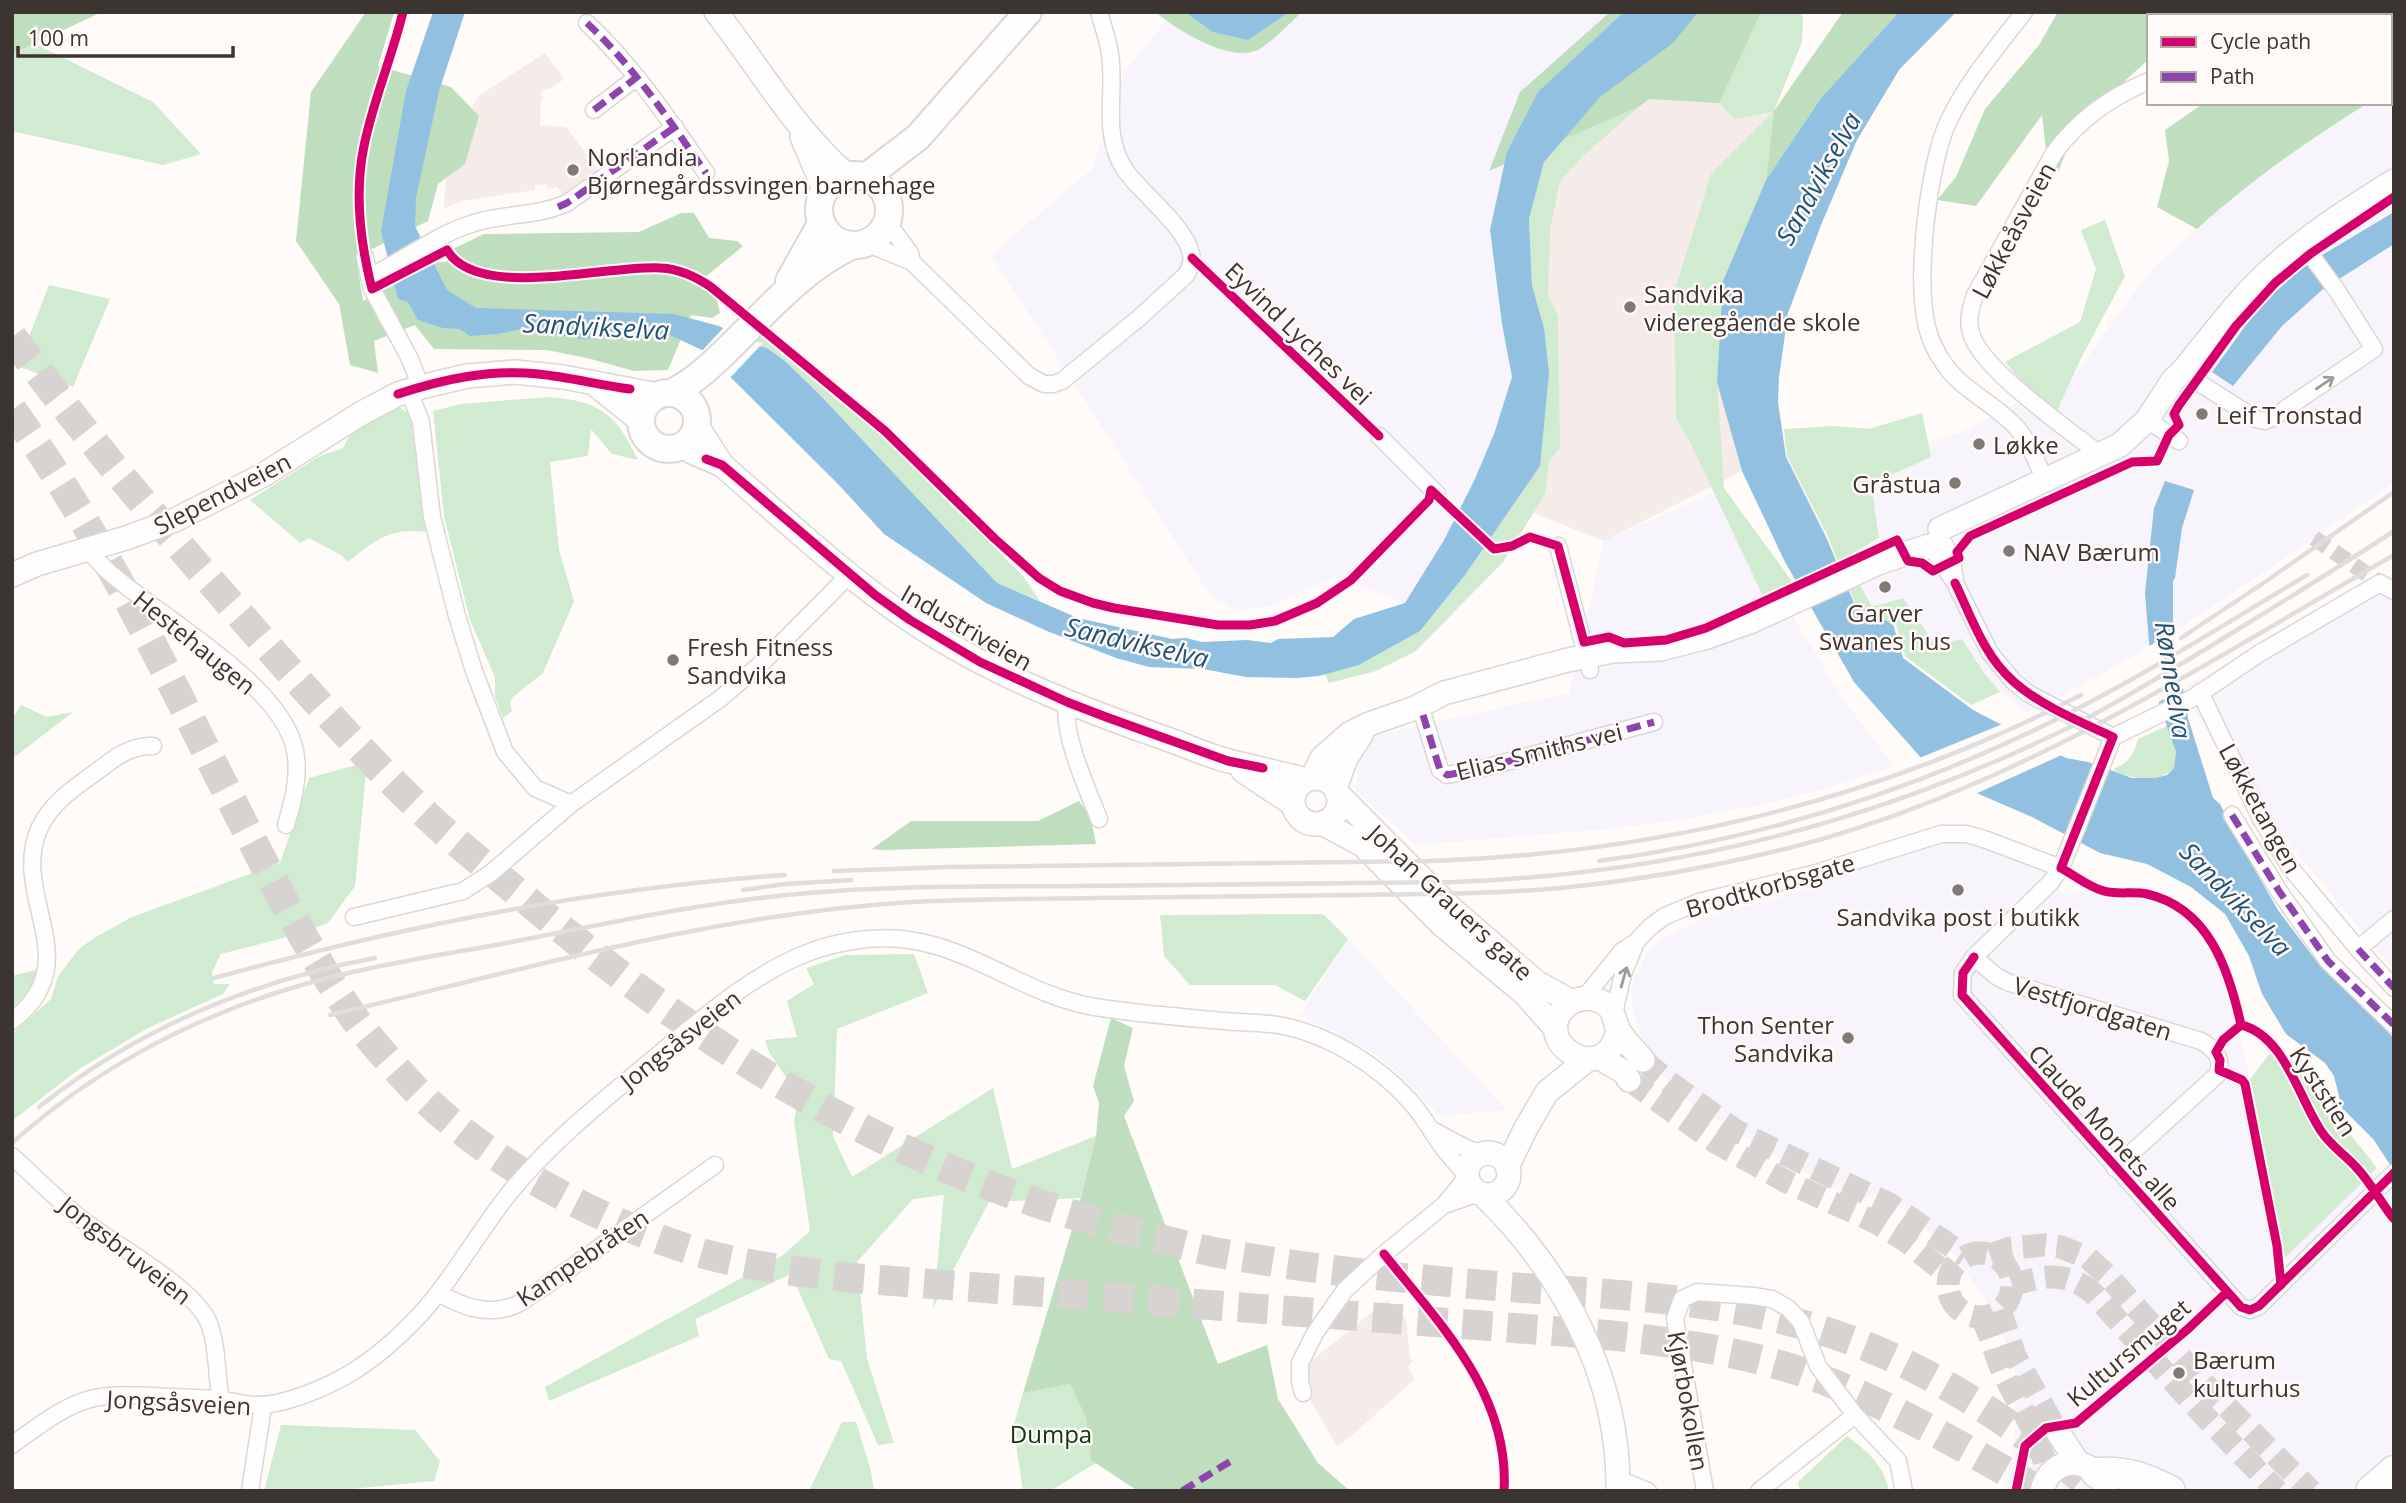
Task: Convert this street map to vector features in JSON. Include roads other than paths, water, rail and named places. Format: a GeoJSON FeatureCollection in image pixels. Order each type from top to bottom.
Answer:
{"type":"FeatureCollection","features":[{"type":"Feature","properties":{"kind":"highway"},"geometry":{"type":"LineString","coordinates":[[2371,1491],[2394,1471]]}},
{"type":"Feature","properties":{"kind":"highway"},"geometry":{"type":"LineString","coordinates":[[2094,1476],[2114,1472],[2138,1476],[2170,1491]]}},
{"type":"Feature","properties":{"kind":"main road"},"geometry":{"type":"LineString","coordinates":[[716,12],[790,112],[837,166],[879,186],[887,210]]}},
{"type":"Feature","properties":{"kind":"main road"},"geometry":{"type":"LineString","coordinates":[[685,408],[645,406],[641,421],[645,436],[655,446],[670,450],[685,408],[717,360],[776,301],[832,255],[879,235],[894,179],[918,137],[1028,12]]}},
{"type":"Feature","properties":{"kind":"main road"},"geometry":{"type":"LineString","coordinates":[[790,112],[825,191]]}},
{"type":"Feature","properties":{"kind":"main road"},"geometry":{"type":"LineString","coordinates":[[859,244],[836,241],[821,224],[819,205],[825,191],[836,180],[857,176],[918,137]]}},
{"type":"Feature","properties":{"kind":"main road"},"geometry":{"type":"LineString","coordinates":[[1336,791],[1346,758],[1360,736],[1381,727],[1589,663],[1612,651],[1660,649],[1731,630],[1878,563],[1901,547],[1937,541],[1957,534],[2074,474],[2127,454],[2191,377],[2240,300],[2266,273],[2307,250],[2394,181]]}},
{"type":"Feature","properties":{"kind":"main road"},"geometry":{"type":"LineString","coordinates":[[776,301],[821,224]]}},
{"type":"Feature","properties":{"kind":"main road","name":"Industriveien"},"geometry":{"type":"LineString","coordinates":[[415,389],[467,376],[515,372],[630,389],[685,408],[692,452],[722,465],[849,575],[910,620],[960,651],[1067,702],[1227,761],[1309,779]]}},
{"type":"Feature","properties":{"kind":"main road","name":"Industriveien"},"geometry":{"type":"LineString","coordinates":[[596,385],[641,421]]}},
{"type":"Feature","properties":{"kind":"main road","name":"Slependveien"},"geometry":{"type":"LineString","coordinates":[[12,575],[37,564],[149,530],[223,497],[307,449],[362,413],[415,389]]}},
{"type":"Feature","properties":{"kind":"main road"},"geometry":{"type":"LineString","coordinates":[[1937,541],[2045,480],[2074,474],[2098,456],[2153,423]]}},
{"type":"Feature","properties":{"kind":"main road"},"geometry":{"type":"LineString","coordinates":[[1309,779],[1323,779],[1336,791],[1339,802],[1335,813],[1322,823],[1311,824],[1297,814],[1293,804],[1297,787],[1309,779],[1322,758],[1349,734],[1415,708],[1444,693],[1589,663]]}},
{"type":"Feature","properties":{"kind":"main road","name":"Industriveien"},"geometry":{"type":"LineString","coordinates":[[1227,761],[1293,804]]}},
{"type":"Feature","properties":{"kind":"main road","name":"Johan Grauers gate"},"geometry":{"type":"LineString","coordinates":[[1336,791],[1453,909],[1536,982],[1578,1000]]}},
{"type":"Feature","properties":{"kind":"main road","name":"Johan Grauers gate"},"geometry":{"type":"LineString","coordinates":[[1322,823],[1363,845],[1440,923],[1525,994],[1558,1035]]}},
{"type":"Feature","properties":{"kind":"main road"},"geometry":{"type":"LineString","coordinates":[[1525,1128],[1473,1160],[1474,1185],[1497,1193],[1525,1128],[1547,1092],[1558,1035],[1558,1018],[1564,1009],[1578,1000],[1601,1001],[1643,1060]]}},
{"type":"Feature","properties":{"kind":"main road"},"geometry":{"type":"LineString","coordinates":[[1547,1092],[1612,1046],[1616,1021]]}},
{"type":"Feature","properties":{"kind":"main road"},"geometry":{"type":"LineString","coordinates":[[1558,1035],[1571,1055],[1593,1058],[1624,1072],[1629,1080]]}},
{"type":"Feature","properties":{"kind":"main road"},"geometry":{"type":"LineString","coordinates":[[1485,1153],[1499,1157],[1507,1174]]}},
{"type":"Feature","properties":{"kind":"main road","name":"Jongsåsveien"},"geometry":{"type":"LineString","coordinates":[[1507,1174],[1519,1233]]}},
{"type":"Feature","properties":{"kind":"main road","name":"Jongsåsveien"},"geometry":{"type":"LineString","coordinates":[[1474,1185],[1519,1233],[1570,1305],[1585,1335],[1611,1414],[1618,1485]]}},
{"type":"Feature","properties":{"kind":"main road"},"geometry":{"type":"LineString","coordinates":[[2057,1431],[2094,1476]]}},
{"type":"Feature","properties":{"kind":"main road"},"geometry":{"type":"LineString","coordinates":[[2042,1491],[2044,1483],[2053,1471],[2069,1463],[2094,1476]]}},
{"type":"Feature","properties":{"kind":"street"},"geometry":{"type":"LineString","coordinates":[[2024,12],[1959,102],[1942,137],[1931,186],[1922,293],[1930,339],[1945,365],[1956,378],[2018,429],[2045,480]]}},
{"type":"Feature","properties":{"kind":"street"},"geometry":{"type":"LineString","coordinates":[[859,244],[912,262],[1030,376],[1044,384],[1062,381],[1139,318],[1186,275],[1191,264],[1191,253],[1182,234],[1126,171],[1113,144],[1110,129],[1110,53],[1100,14]]}},
{"type":"Feature","properties":{"kind":"street"},"geometry":{"type":"LineString","coordinates":[[587,23],[605,39],[637,77],[706,173]]}},
{"type":"Feature","properties":{"kind":"street"},"geometry":{"type":"LineString","coordinates":[[594,110],[637,77]]}},
{"type":"Feature","properties":{"kind":"street","name":"Løkkeåsveien"},"geometry":{"type":"LineString","coordinates":[[2098,456],[1996,369],[1972,337],[1970,315],[1975,295],[2054,153],[2092,112],[2111,99],[2147,82]]}},
{"type":"Feature","properties":{"kind":"street"},"geometry":{"type":"LineString","coordinates":[[375,275],[473,223],[546,211],[565,204],[675,127]]}},
{"type":"Feature","properties":{"kind":"street"},"geometry":{"type":"LineString","coordinates":[[887,210],[912,262]]}},
{"type":"Feature","properties":{"kind":"street"},"geometry":{"type":"LineString","coordinates":[[2191,377],[2256,419],[2265,421],[2374,349],[2334,286],[2307,250]]}},
{"type":"Feature","properties":{"kind":"street"},"geometry":{"type":"LineString","coordinates":[[365,257],[375,275],[376,296],[409,357],[421,422],[432,517],[474,670],[505,752],[535,788],[571,804]]}},
{"type":"Feature","properties":{"kind":"street"},"geometry":{"type":"LineString","coordinates":[[2153,423],[2179,441]]}},
{"type":"Feature","properties":{"kind":"street","name":"Eyvind Lyches vei"},"geometry":{"type":"LineString","coordinates":[[1379,436],[1434,492]]}},
{"type":"Feature","properties":{"kind":"street"},"geometry":{"type":"LineString","coordinates":[[1937,541],[1990,653],[2013,681],[2029,694],[2113,737],[2197,695],[2260,653],[2387,587]]}},
{"type":"Feature","properties":{"kind":"street"},"geometry":{"type":"LineString","coordinates":[[1558,546],[1589,663]]}},
{"type":"Feature","properties":{"kind":"street","name":"Hestehaugen"},"geometry":{"type":"LineString","coordinates":[[87,549],[109,572],[233,668],[273,707],[295,749],[297,775],[286,825]]}},
{"type":"Feature","properties":{"kind":"street"},"geometry":{"type":"LineString","coordinates":[[354,917],[463,891],[491,873],[571,804],[722,698],[764,661],[849,575]]}},
{"type":"Feature","properties":{"kind":"street","name":"Løkketangen"},"geometry":{"type":"LineString","coordinates":[[2197,695],[2261,819],[2289,866],[2358,950],[2394,988]]}},
{"type":"Feature","properties":{"kind":"street"},"geometry":{"type":"LineString","coordinates":[[1067,702],[1065,716],[1099,819]]}},
{"type":"Feature","properties":{"kind":"street","name":"Elias Smiths vei"},"geometry":{"type":"LineString","coordinates":[[1423,715],[1440,770],[1447,775],[1484,768],[1654,722]]}},
{"type":"Feature","properties":{"kind":"street","name":"Claude Monets alle"},"geometry":{"type":"LineString","coordinates":[[2113,737],[2061,868],[2050,884],[1974,957],[1963,973],[1962,995],[2241,1307],[2250,1310],[2259,1306],[2394,1172]]}},
{"type":"Feature","properties":{"kind":"street"},"geometry":{"type":"LineString","coordinates":[[12,1021],[36,999],[44,982],[48,962],[32,869],[34,847],[41,827],[53,807],[113,759],[141,745],[153,746]]}},
{"type":"Feature","properties":{"kind":"street"},"geometry":{"type":"LineString","coordinates":[[2232,815],[2329,961],[2394,1025]]}},
{"type":"Feature","properties":{"kind":"street","name":"Brodtkorbsgate"},"geometry":{"type":"LineString","coordinates":[[1578,1000],[1622,951],[1665,916],[1699,902],[1813,874],[1941,835],[1967,835],[2037,857],[2061,868]]}},
{"type":"Feature","properties":{"kind":"street"},"geometry":{"type":"LineString","coordinates":[[2358,950],[2394,919]]}},
{"type":"Feature","properties":{"kind":"street","name":"Jongsåsveien"},"geometry":{"type":"LineString","coordinates":[[12,1445],[52,1417],[89,1399],[121,1395],[221,1400],[263,1406],[319,1389],[352,1373],[398,1335],[439,1293],[505,1199],[536,1162],[602,1101],[719,1005],[750,984],[780,965],[809,952],[852,942],[898,938],[927,943],[953,951],[1046,994],[1091,1007],[1282,1026],[1309,1033],[1342,1048],[1364,1062],[1409,1099],[1474,1185]]}},
{"type":"Feature","properties":{"kind":"street","name":"Brodtkorbsgate"},"geometry":{"type":"LineString","coordinates":[[1616,1021],[1623,974],[1636,942]]}},
{"type":"Feature","properties":{"kind":"street","name":"Vestfjordgaten"},"geometry":{"type":"LineString","coordinates":[[1974,957],[2007,982],[2201,1041],[2216,1052],[2220,1060],[2218,1074],[2115,1168]]}},
{"type":"Feature","properties":{"kind":"street","name":"Jongsåsveien"},"geometry":{"type":"LineString","coordinates":[[1433,1129],[1466,1148],[1485,1153]]}},
{"type":"Feature","properties":{"kind":"street","name":"Jongsbruveien"},"geometry":{"type":"LineString","coordinates":[[12,1156],[86,1223],[140,1259],[187,1295],[203,1312],[211,1328],[221,1400]]}},
{"type":"Feature","properties":{"kind":"street","name":"Kampebråten"},"geometry":{"type":"LineString","coordinates":[[439,1293],[475,1310],[512,1306],[541,1289],[715,1165]]}},
{"type":"Feature","properties":{"kind":"street"},"geometry":{"type":"LineString","coordinates":[[1303,1393],[1300,1363],[1315,1333],[1345,1290],[1444,1205],[1474,1185]]}},
{"type":"Feature","properties":{"kind":"street","name":"Kjørbokollen"},"geometry":{"type":"LineString","coordinates":[[1705,1491],[1675,1319],[1682,1299],[1697,1292],[1772,1299],[1788,1308],[1801,1322],[1818,1366],[1855,1415],[1898,1461],[1904,1491]]}},
{"type":"Feature","properties":{"kind":"street"},"geometry":{"type":"LineString","coordinates":[[250,1491],[263,1406]]}},
{"type":"Feature","properties":{"kind":"street"},"geometry":{"type":"LineString","coordinates":[[1759,1491],[1855,1415]]}},
{"type":"Feature","properties":{"kind":"street"},"geometry":{"type":"LineString","coordinates":[[1618,1485],[1648,1491]]}},
{"type":"Feature","properties":{"kind":"water","name":"Sandvikselva"},"geometry":{"type":"Polygon","coordinates":[[[433,12],[465,12],[439,91],[416,198],[415,226],[447,290],[476,308],[674,314],[719,326],[754,345],[767,348],[785,361],[997,583],[1078,618],[1172,639],[1271,643],[1278,639],[1333,637],[1354,619],[1405,603],[1444,540],[1474,481],[1494,434],[1512,377],[1490,230],[1507,152],[1538,92],[1624,12],[1698,12],[1673,43],[1600,97],[1544,162],[1529,219],[1532,285],[1544,328],[1549,373],[1540,466],[1465,575],[1420,631],[1359,665],[1319,676],[1296,678],[1246,677],[1203,669],[1149,667],[1116,658],[1047,631],[986,603],[884,534],[839,485],[704,351],[670,335],[582,339],[522,329],[470,336],[460,329],[443,328],[418,320],[408,302],[398,299],[381,231],[406,91],[433,12]]]}},
{"type":"Feature","properties":{"kind":"water"},"geometry":{"type":"Polygon","coordinates":[[[1185,12],[1289,12],[1248,40],[1213,32],[1185,12]]]}},
{"type":"Feature","properties":{"kind":"water"},"geometry":{"type":"Polygon","coordinates":[[[1899,12],[1956,12],[1899,70],[1857,140],[1821,225],[1788,313],[1778,402],[1786,457],[1826,537],[1854,603],[1893,624],[1903,658],[1973,710],[2066,758],[2088,762],[2132,778],[2155,778],[2167,775],[2174,768],[2176,752],[2159,704],[2149,643],[2145,593],[2154,508],[2165,481],[2194,490],[2182,528],[2173,581],[2173,631],[2188,718],[2213,798],[2220,804],[2278,910],[2320,966],[2394,1038],[2394,1171],[2374,1140],[2342,1108],[2334,1076],[2325,1063],[2286,1034],[2262,994],[2249,956],[2225,914],[2191,887],[2147,864],[2100,853],[2032,817],[1937,776],[1854,682],[1785,562],[1742,471],[1717,382],[1723,281],[1766,180],[1821,98],[1899,12]]]}},
{"type":"Feature","properties":{"kind":"water"},"geometry":{"type":"Polygon","coordinates":[[[2394,212],[2394,244],[2322,290],[2282,326],[2233,386],[2212,372],[2259,307],[2304,266],[2394,212]]]}},
{"type":"Feature","properties":{"kind":"tunnel"},"geometry":{"type":"LineString","coordinates":[[12,337],[95,444],[182,548],[312,697],[437,825],[593,954],[665,1008],[812,1102],[890,1142],[970,1178],[1053,1208],[1205,1250],[1291,1265],[1368,1274],[1600,1293],[1717,1306],[1793,1322],[1830,1333],[1902,1362],[1970,1400],[2035,1443],[2097,1491]]}},
{"type":"Feature","properties":{"kind":"tunnel"},"geometry":{"type":"LineString","coordinates":[[12,410],[46,459],[107,561],[280,895],[319,964],[354,1018],[373,1043],[430,1104],[464,1132],[539,1183],[661,1240],[739,1262],[796,1271],[853,1278],[1607,1335],[1726,1352],[1796,1370],[1859,1395],[1921,1424],[2040,1491]]}},
{"type":"Feature","properties":{"kind":"tunnel"},"geometry":{"type":"LineString","coordinates":[[2314,538],[2380,583]]}},
{"type":"Feature","properties":{"kind":"tunnel"},"geometry":{"type":"LineString","coordinates":[[1643,1060],[1736,1131],[1891,1205],[1965,1256]]}},
{"type":"Feature","properties":{"kind":"tunnel"},"geometry":{"type":"LineString","coordinates":[[1629,1080],[1715,1142],[1785,1181],[1875,1222],[1906,1241],[1949,1276]]}},
{"type":"Feature","properties":{"kind":"tunnel"},"geometry":{"type":"LineString","coordinates":[[1990,1255],[2011,1248],[2044,1245],[2061,1247],[2088,1258],[2108,1276],[2210,1390],[2311,1491]]}},
{"type":"Feature","properties":{"kind":"tunnel"},"geometry":{"type":"LineString","coordinates":[[1980,1253],[2003,1262],[2012,1285],[2003,1308],[1980,1317],[1957,1308],[1948,1285],[1957,1262],[1980,1253]]}},
{"type":"Feature","properties":{"kind":"tunnel"},"geometry":{"type":"LineString","coordinates":[[2012,1285],[2053,1277],[2072,1280],[2092,1292],[2277,1491]]}},
{"type":"Feature","properties":{"kind":"tunnel"},"geometry":{"type":"LineString","coordinates":[[2000,1310],[2015,1356],[2057,1431]]}},
{"type":"Feature","properties":{"kind":"tunnel"},"geometry":{"type":"LineString","coordinates":[[1981,1317],[2005,1378],[2040,1447],[2047,1478]]}},
{"type":"Feature","properties":{"kind":"railway"},"geometry":{"type":"LineString","coordinates":[[2181,638],[2394,492]]}},
{"type":"Feature","properties":{"kind":"railway"},"geometry":{"type":"LineString","coordinates":[[12,1143],[73,1094],[106,1072],[175,1034],[248,1003],[285,990],[369,968],[660,913],[734,901],[876,889],[1454,882],[1536,877],[1617,868],[1775,837],[1852,815],[1928,788],[2003,758],[2078,723],[2206,649],[2394,531]]}},
{"type":"Feature","properties":{"kind":"railway"},"geometry":{"type":"LineString","coordinates":[[330,1015],[619,946],[765,918],[838,908],[958,900],[1509,891],[1621,881],[1744,859],[1883,820],[2034,756],[2180,679],[2394,555]]}},
{"type":"Feature","properties":{"kind":"railway"},"geometry":{"type":"LineString","coordinates":[[1599,861],[1722,839],[1782,824],[1901,786],[1960,763],[2103,695],[2307,575]]}},
{"type":"Feature","properties":{"kind":"railway"},"geometry":{"type":"LineString","coordinates":[[834,871],[1431,861],[1600,847],[1765,815],[1846,792],[1925,765],[2004,732],[2081,695]]}},
{"type":"Feature","properties":{"kind":"railway"},"geometry":{"type":"LineString","coordinates":[[214,978],[356,942],[497,912],[640,890],[785,875]]}},
{"type":"Feature","properties":{"kind":"railway"},"geometry":{"type":"LineString","coordinates":[[743,890],[851,880]]}},
{"type":"Feature","properties":{"kind":"railway"},"geometry":{"type":"LineString","coordinates":[[39,1107],[116,1054],[198,1012],[284,980],[375,958]]}},
{"type":"Feature","properties":{"kind":"place","name":"Norlandia Bjørnegårdssvingen barnehage"},"geometry":{"type":"Point","coordinates":[573,170]}},
{"type":"Feature","properties":{"kind":"place","name":"Sandvika videregående skole"},"geometry":{"type":"Point","coordinates":[1630,307]}},
{"type":"Feature","properties":{"kind":"place","name":"Leif Tronstad"},"geometry":{"type":"Point","coordinates":[2202,414]}},
{"type":"Feature","properties":{"kind":"place","name":"Løkke"},"geometry":{"type":"Point","coordinates":[1979,444]}},
{"type":"Feature","properties":{"kind":"place","name":"Gråstua"},"geometry":{"type":"Point","coordinates":[1955,483]}},
{"type":"Feature","properties":{"kind":"place","name":"NAV Bærum"},"geometry":{"type":"Point","coordinates":[2009,551]}},
{"type":"Feature","properties":{"kind":"place","name":"Garver Swanes hus"},"geometry":{"type":"Point","coordinates":[1885,587]}},
{"type":"Feature","properties":{"kind":"place","name":"Fresh Fitness Sandvika"},"geometry":{"type":"Point","coordinates":[673,660]}},
{"type":"Feature","properties":{"kind":"place","name":"Sandvika post i butikk"},"geometry":{"type":"Point","coordinates":[1958,890]}},
{"type":"Feature","properties":{"kind":"place","name":"Thon Senter Sandvika"},"geometry":{"type":"Point","coordinates":[1848,1038]}},
{"type":"Feature","properties":{"kind":"place","name":"Bærum kulturhus"},"geometry":{"type":"Point","coordinates":[2179,1373]}},
{"type":"Feature","properties":{"kind":"water label","name":"Rønneelva"},"geometry":{"type":"Point","coordinates":[2174,680]}},
{"type":"Feature","properties":{"kind":"park label","name":"Dumpa"},"geometry":{"type":"Point","coordinates":[1051,1433]}}]}
